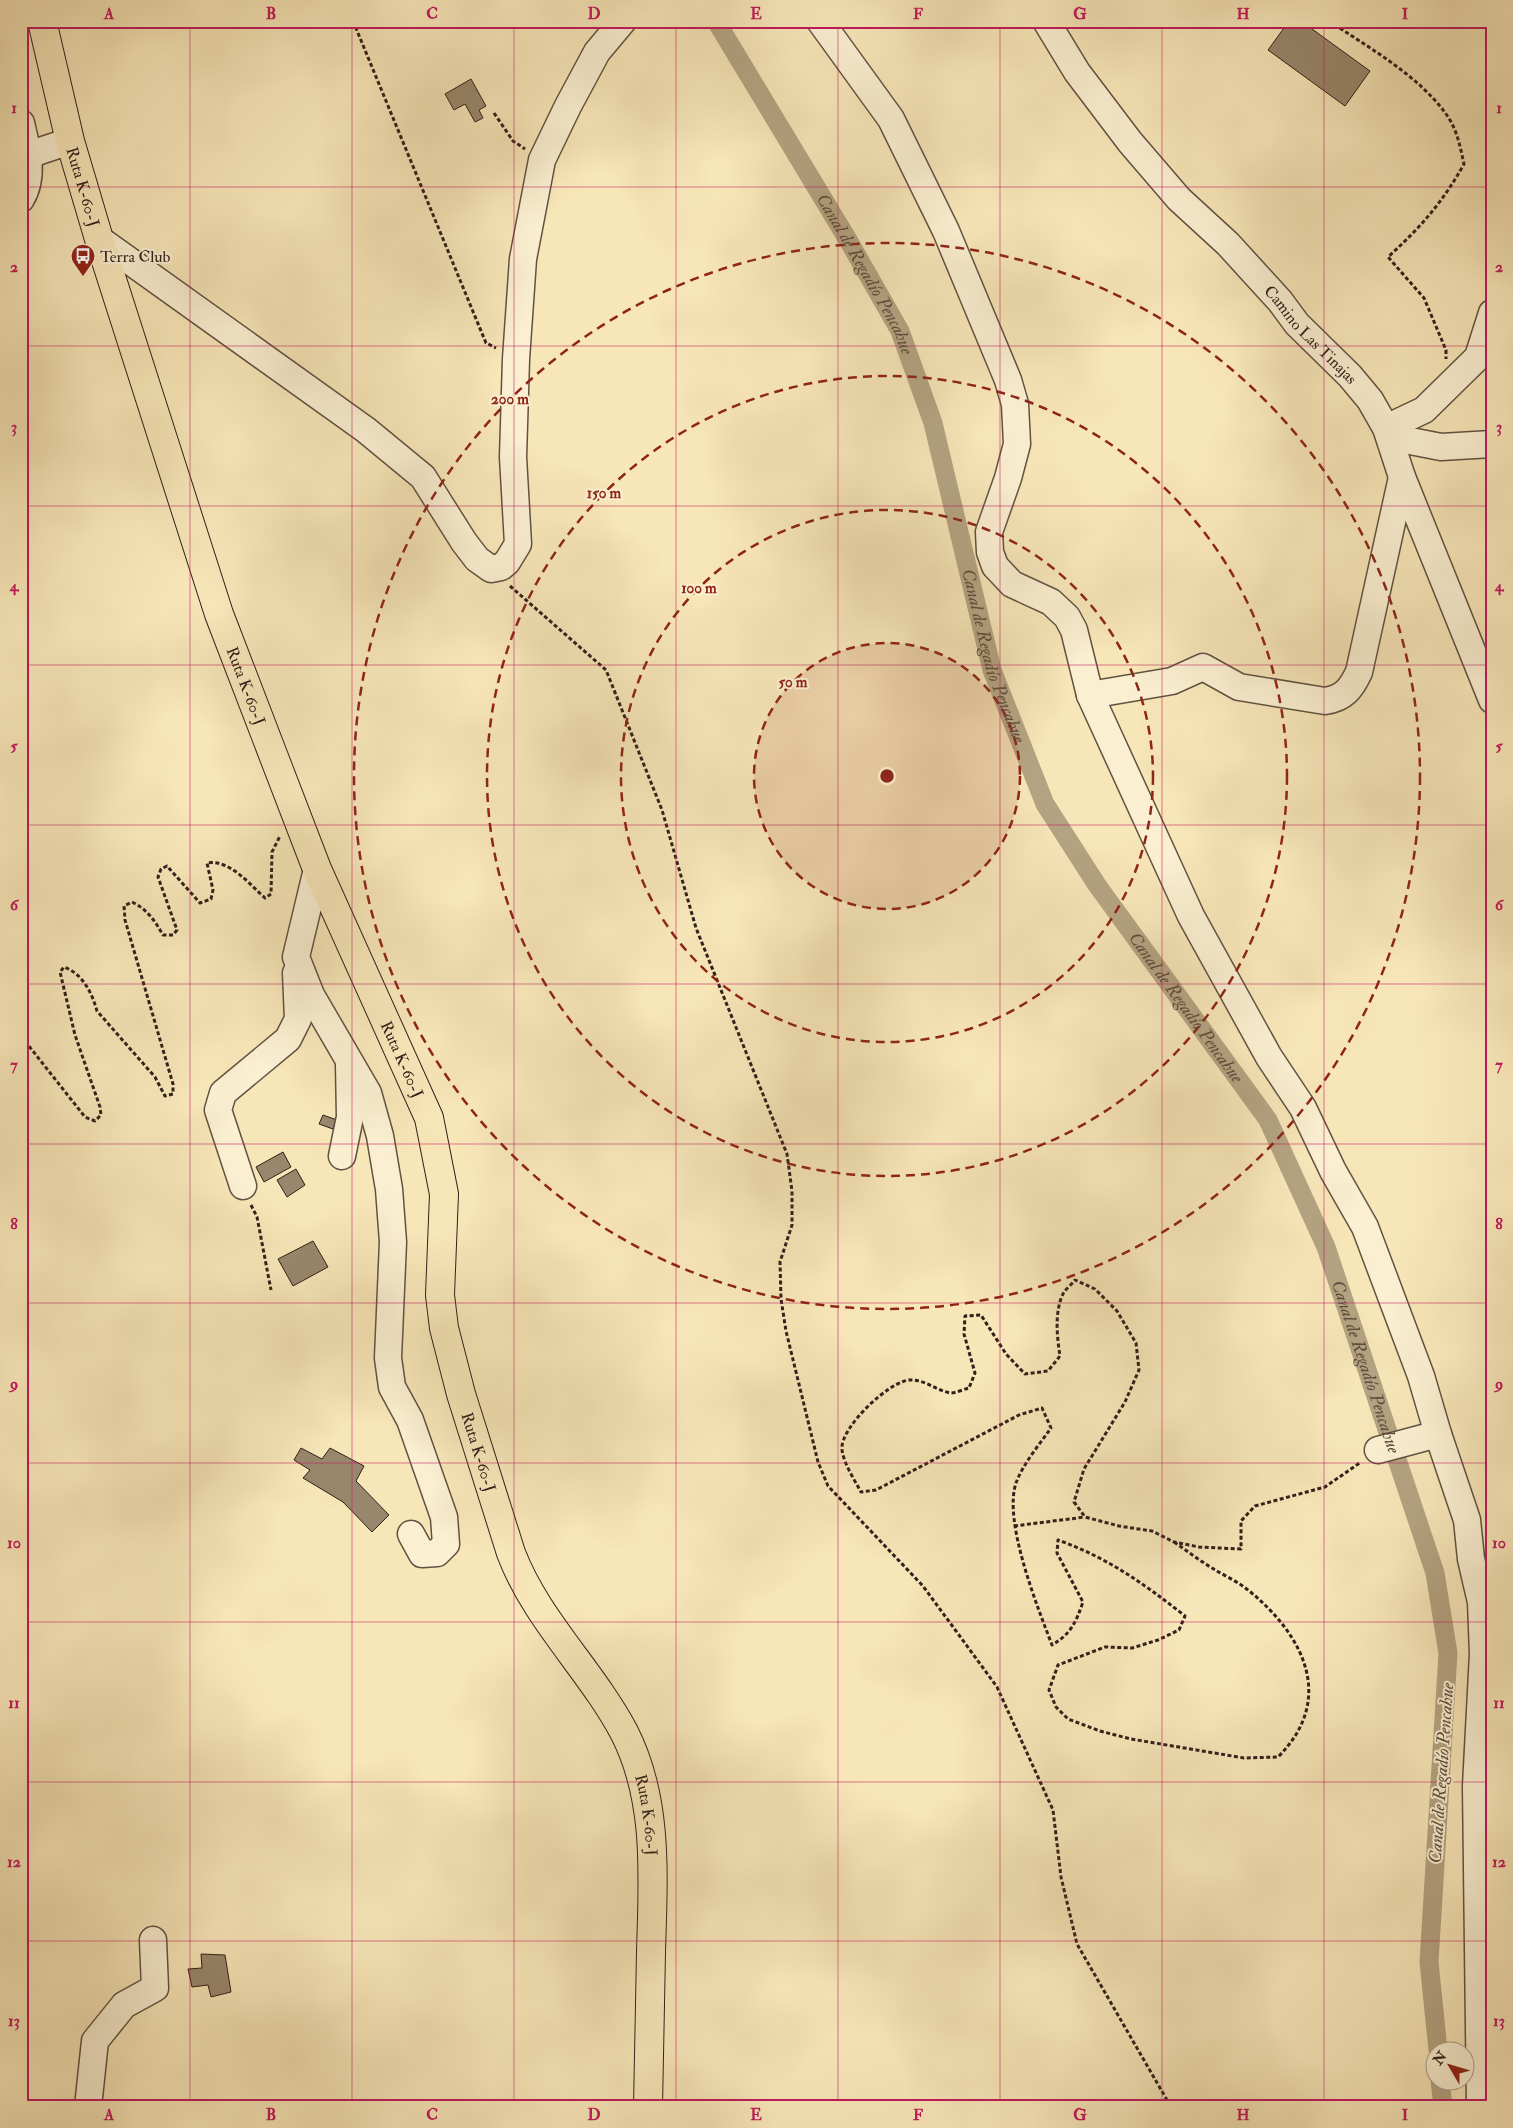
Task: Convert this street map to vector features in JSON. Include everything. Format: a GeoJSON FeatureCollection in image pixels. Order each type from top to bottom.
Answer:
{"type":"FeatureCollection","features":[{"type":"Feature","properties":{"kind":"main road","name":"Ruta K-60-J"},"geometry":{"type":"LineString","coordinates":[[42,21],[70,141],[99,239],[219,614],[317,868],[429,1118],[444,1194],[440,1295],[444,1328],[461,1394],[511,1554],[531,1594],[579,1662],[624,1733],[644,1787],[651,1833],[653,1873],[648,2107]]}},
{"type":"Feature","properties":{"kind":"street"},"geometry":{"type":"LineString","coordinates":[[99,239],[350,418],[406,461],[423,477],[464,542],[477,559],[491,569],[500,567],[507,562],[518,544],[513,457],[516,359],[523,259],[542,160],[597,52],[623,21]]}},
{"type":"Feature","properties":{"kind":"street"},"geometry":{"type":"LineString","coordinates":[[820,21],[891,120],[946,231],[1008,380],[1015,404],[1016,444],[1008,478],[989,532],[990,552],[995,566],[1012,584],[1051,602],[1067,617],[1074,630],[1090,695],[1191,916],[1269,1057],[1303,1108],[1333,1170],[1365,1227],[1421,1376],[1426,1438],[1466,1520],[1470,1559],[1481,1602],[1482,1654],[1476,1786],[1480,2107]]}},
{"type":"Feature","properties":{"kind":"street","name":"Camino Las Tinajas"},"geometry":{"type":"LineString","coordinates":[[1046,21],[1077,72],[1130,142],[1179,199],[1228,244],[1280,300],[1297,324],[1350,376],[1370,400],[1388,432],[1402,477],[1492,700]]}},
{"type":"Feature","properties":{"kind":"street"},"geometry":{"type":"LineString","coordinates":[[21,123],[28,155],[28,178],[21,199]]}},
{"type":"Feature","properties":{"kind":"street"},"geometry":{"type":"LineString","coordinates":[[28,155],[70,141]]}},
{"type":"Feature","properties":{"kind":"street"},"geometry":{"type":"LineString","coordinates":[[1388,432],[1424,410],[1478,357],[1492,313]]}},
{"type":"Feature","properties":{"kind":"street"},"geometry":{"type":"LineString","coordinates":[[1388,432],[1441,447],[1492,444]]}},
{"type":"Feature","properties":{"kind":"street"},"geometry":{"type":"LineString","coordinates":[[1090,695],[1172,681],[1203,668],[1239,687],[1325,701],[1337,699],[1350,690],[1359,672],[1402,477]]}},
{"type":"Feature","properties":{"kind":"street"},"geometry":{"type":"LineString","coordinates":[[243,1186],[218,1110],[223,1093],[288,1039],[298,1019],[296,957],[317,868]]}},
{"type":"Feature","properties":{"kind":"street"},"geometry":{"type":"LineString","coordinates":[[296,957],[310,995],[368,1093],[380,1136],[389,1189],[394,1242],[388,1358],[392,1387],[410,1420],[444,1517],[446,1544],[438,1553],[422,1554],[411,1534]]}},
{"type":"Feature","properties":{"kind":"street"},"geometry":{"type":"LineString","coordinates":[[342,1156],[350,1117],[348,1058]]}},
{"type":"Feature","properties":{"kind":"street"},"geometry":{"type":"LineString","coordinates":[[1378,1450],[1426,1438]]}},
{"type":"Feature","properties":{"kind":"street"},"geometry":{"type":"LineString","coordinates":[[88,2107],[95,2041],[124,2005],[155,1988],[153,1940]]}},
{"type":"Feature","properties":{"kind":"path"},"geometry":{"type":"LineString","coordinates":[[353,21],[486,342],[516,359]]}},
{"type":"Feature","properties":{"kind":"path"},"geometry":{"type":"LineString","coordinates":[[1330,21],[1408,74],[1446,114],[1458,136],[1464,164],[1447,194],[1416,232],[1388,257],[1424,298],[1446,350],[1446,390]]}},
{"type":"Feature","properties":{"kind":"path"},"geometry":{"type":"LineString","coordinates":[[494,114],[513,141],[542,160]]}},
{"type":"Feature","properties":{"kind":"path"},"geometry":{"type":"LineString","coordinates":[[491,569],[606,670],[662,810],[696,928],[787,1154],[792,1191],[792,1225],[780,1262],[782,1299],[786,1332],[818,1462],[828,1486],[923,1586],[997,1687],[1053,1810],[1061,1877],[1077,1944],[1171,2107]]}},
{"type":"Feature","properties":{"kind":"path"},"geometry":{"type":"LineString","coordinates":[[21,1036],[85,1117],[95,1121],[101,1115],[100,1107],[75,1035],[60,972],[64,967],[71,969],[84,982],[93,997],[97,1011],[155,1077],[165,1096],[173,1094],[173,1084],[126,920],[124,906],[132,902],[140,906],[155,920],[163,935],[173,936],[178,930],[158,877],[161,869],[167,866],[200,903],[211,899],[213,890],[207,863],[215,862],[228,867],[265,898],[271,894],[272,852],[294,812]]}},
{"type":"Feature","properties":{"kind":"path"},"geometry":{"type":"LineString","coordinates":[[243,1186],[257,1218],[271,1290]]}},
{"type":"Feature","properties":{"kind":"path"},"geometry":{"type":"LineString","coordinates":[[1014,1526],[1085,1517],[1119,1526],[1152,1531],[1174,1542],[1247,1589],[1282,1622],[1301,1653],[1310,1687],[1304,1720],[1293,1741],[1278,1757],[1244,1758],[1132,1739],[1100,1731],[1068,1719],[1056,1707],[1049,1690],[1058,1665],[1105,1647],[1132,1648],[1158,1640],[1178,1630],[1185,1616],[1126,1571],[1094,1554],[1058,1540],[1057,1553],[1083,1602],[1076,1623],[1065,1638],[1052,1645],[1019,1547],[1014,1526],[1016,1484],[1051,1428],[1042,1408],[1019,1415],[876,1490],[861,1492],[849,1470],[842,1449],[846,1430],[865,1409],[890,1390],[909,1380],[929,1383],[951,1393],[969,1388],[975,1373],[964,1334],[965,1316],[981,1315],[1006,1354],[1025,1374],[1048,1371],[1060,1356],[1057,1337],[1059,1312],[1064,1292],[1075,1280],[1095,1289],[1117,1311],[1136,1343],[1139,1370],[1125,1402],[1084,1469],[1074,1502],[1085,1517]]}},
{"type":"Feature","properties":{"kind":"path"},"geometry":{"type":"LineString","coordinates":[[1174,1542],[1200,1547],[1240,1549],[1242,1521],[1255,1506],[1325,1487],[1378,1450]]}},
{"type":"Feature","properties":{"kind":"building"},"geometry":{"type":"Polygon","coordinates":[[[1289,21],[1301,21],[1370,71],[1345,106],[1268,50],[1289,21]]]}},
{"type":"Feature","properties":{"kind":"building"},"geometry":{"type":"Polygon","coordinates":[[[471,79],[486,106],[479,110],[483,118],[475,122],[465,104],[454,110],[445,94],[471,79]]]}},
{"type":"Feature","properties":{"kind":"building"},"geometry":{"type":"Polygon","coordinates":[[[323,1115],[337,1120],[333,1129],[319,1124],[323,1115]]]}},
{"type":"Feature","properties":{"kind":"building"},"geometry":{"type":"Polygon","coordinates":[[[283,1152],[291,1167],[264,1182],[256,1167],[283,1152]]]}},
{"type":"Feature","properties":{"kind":"building"},"geometry":{"type":"Polygon","coordinates":[[[296,1169],[305,1185],[287,1197],[277,1180],[296,1169]]]}},
{"type":"Feature","properties":{"kind":"building"},"geometry":{"type":"Polygon","coordinates":[[[313,1241],[328,1267],[293,1286],[278,1259],[313,1241]]]}},
{"type":"Feature","properties":{"kind":"building"},"geometry":{"type":"Polygon","coordinates":[[[301,1448],[322,1459],[330,1448],[364,1466],[356,1481],[389,1515],[372,1532],[343,1502],[303,1478],[310,1470],[294,1460],[301,1448]]]}},
{"type":"Feature","properties":{"kind":"building"},"geometry":{"type":"Polygon","coordinates":[[[201,1954],[225,1955],[231,1992],[211,1997],[208,1985],[192,1987],[188,1969],[202,1968],[201,1954]]]}},
{"type":"Feature","properties":{"kind":"waterway","name":"Canal de Regadío Pencahue"},"geometry":{"type":"LineString","coordinates":[[716,21],[848,240],[900,331],[933,423],[992,670],[1045,804],[1097,885],[1268,1120],[1326,1247],[1435,1573],[1448,1653],[1429,1962],[1437,2040]]}},
{"type":"Feature","properties":{"kind":"waterway","name":"Canal de Regadío Pencahue"},"geometry":{"type":"LineString","coordinates":[[1441,2090],[1443,2107]]}},
{"type":"Feature","properties":{"kind":"place","name":"Terra Club"},"geometry":{"type":"Point","coordinates":[83,277]}}]}
